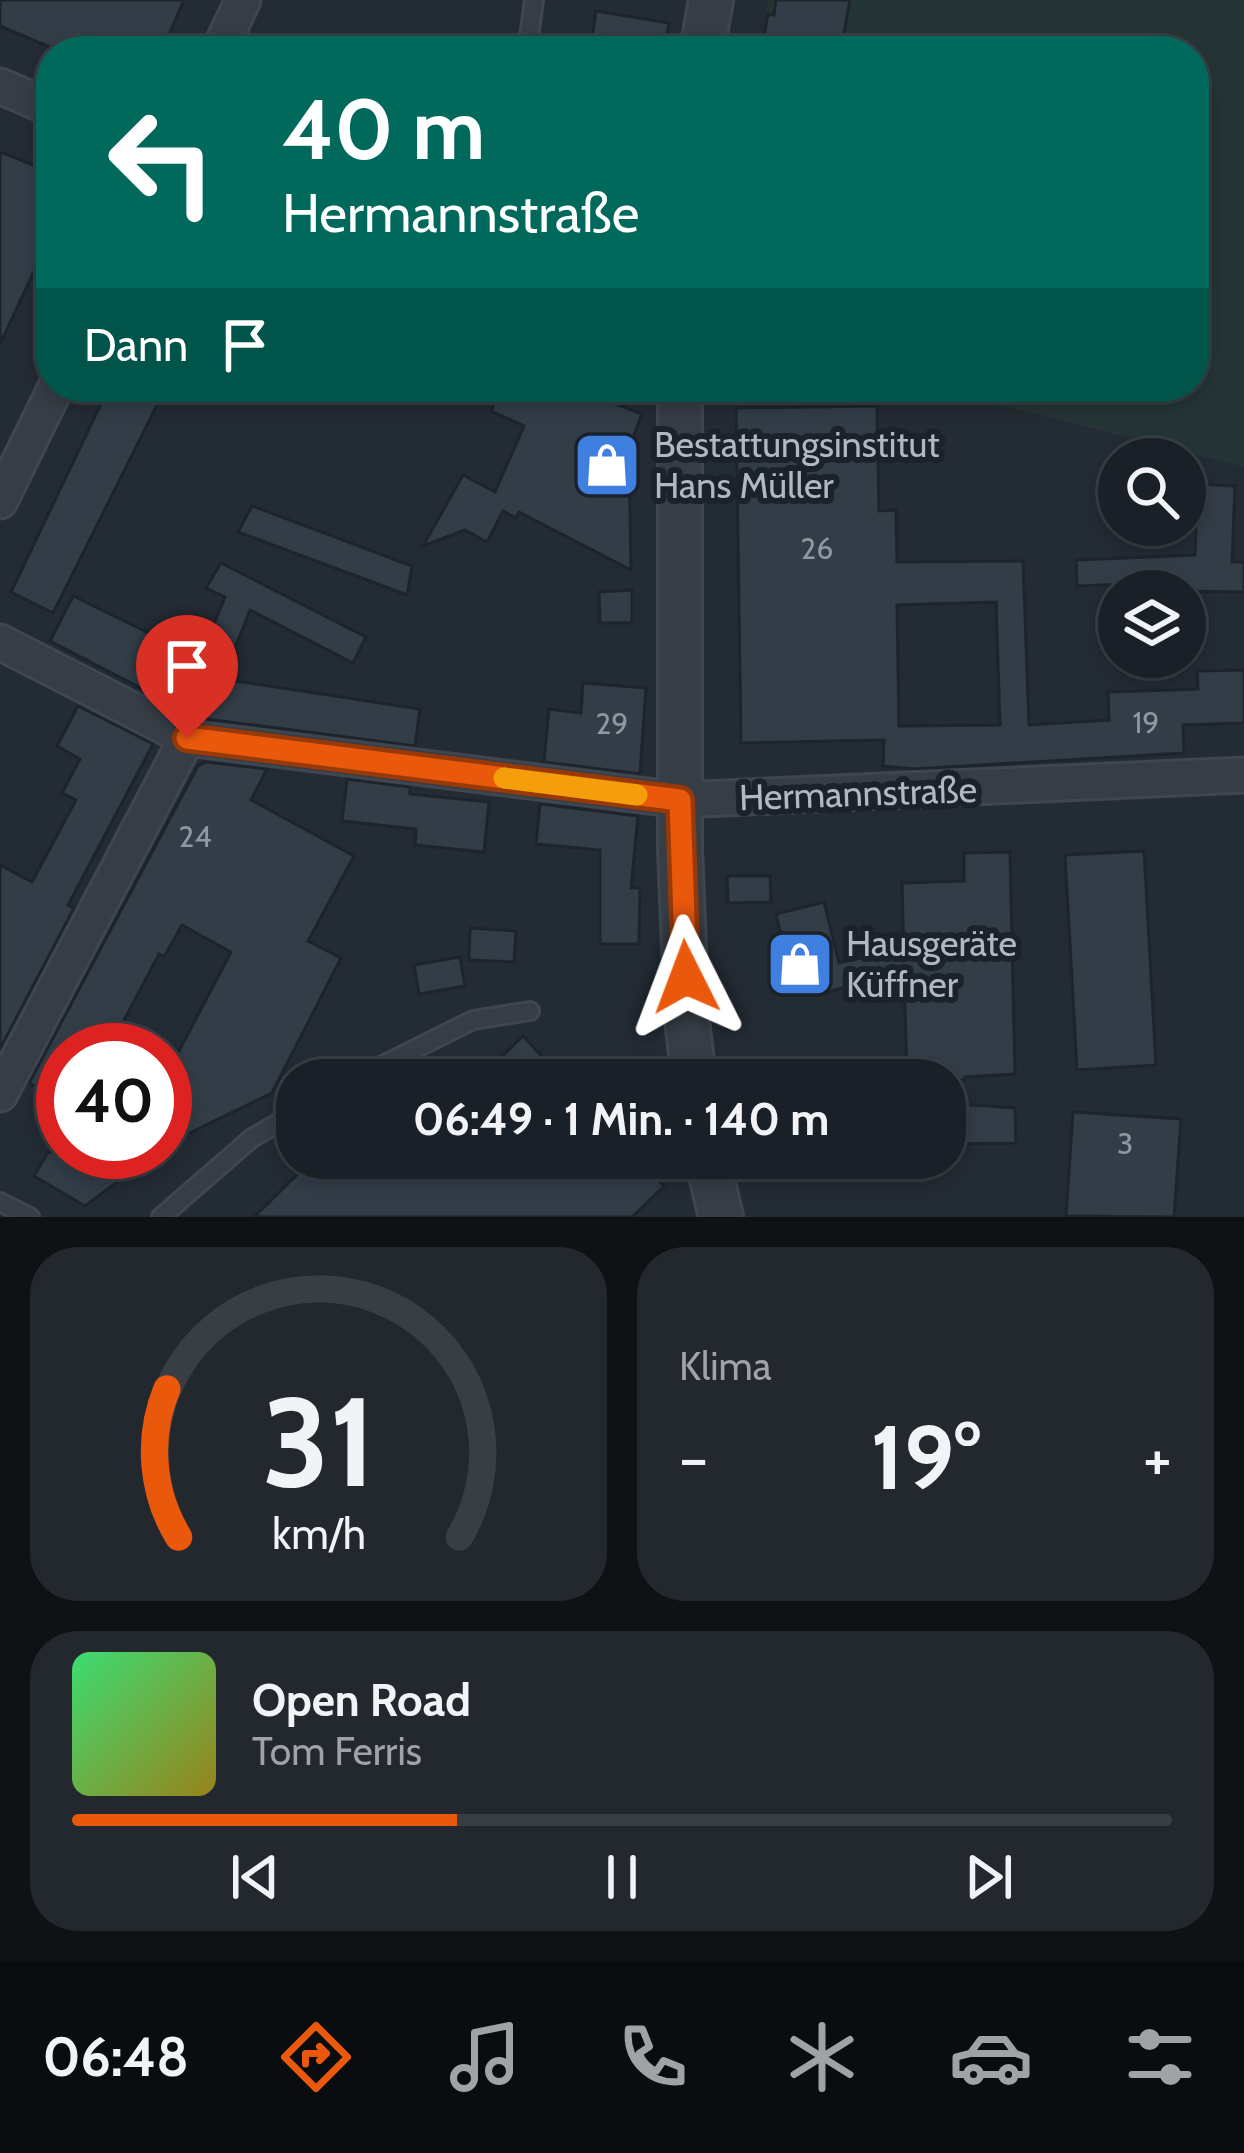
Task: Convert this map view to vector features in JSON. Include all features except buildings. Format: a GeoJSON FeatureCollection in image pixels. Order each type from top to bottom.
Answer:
{"type":"FeatureCollection","features":[{"type":"Feature","properties":{"kind":"street"},"geometry":{"type":"LineString","coordinates":[[225,36],[243,0]]}},
{"type":"Feature","properties":{"kind":"street"},"geometry":{"type":"LineString","coordinates":[[705,36],[711,0]]}},
{"type":"Feature","properties":{"kind":"street"},"geometry":{"type":"LineString","coordinates":[[0,86],[36,102]]}},
{"type":"Feature","properties":{"kind":"street"},"geometry":{"type":"LineString","coordinates":[[0,501],[49,402]]}},
{"type":"Feature","properties":{"kind":"street"},"geometry":{"type":"LineString","coordinates":[[676,402],[680,800],[692,1059]]}},
{"type":"Feature","properties":{"kind":"street"},"geometry":{"type":"LineString","coordinates":[[0,642],[187,738],[0,1094]]}},
{"type":"Feature","properties":{"kind":"street","name":"Hermannstraße"},"geometry":{"type":"LineString","coordinates":[[187,738],[680,800],[1244,775]]}},
{"type":"Feature","properties":{"kind":"street"},"geometry":{"type":"LineString","coordinates":[[711,1179],[721,1217]]}},
{"type":"Feature","properties":{"kind":"lane"},"geometry":{"type":"LineString","coordinates":[[529,36],[534,0]]}},
{"type":"Feature","properties":{"kind":"lane"},"geometry":{"type":"LineString","coordinates":[[389,1059],[473,1020],[530,1011]]}},
{"type":"Feature","properties":{"kind":"lane"},"geometry":{"type":"LineString","coordinates":[[161,1217],[252,1138],[276,1124]]}},
{"type":"Feature","properties":{"kind":"lane"},"geometry":{"type":"LineString","coordinates":[[0,1202],[30,1217]]}},
{"type":"Feature","properties":{"kind":"shaded area"},"geometry":{"type":"Polygon","coordinates":[[[768,0],[1244,0],[1244,467],[1206,457],[1206,438],[1130,438],[989,402],[1209,402],[1209,36],[762,36],[768,0]]]}},
{"type":"Feature","properties":{"kind":"slow traffic"},"geometry":{"type":"LineString","coordinates":[[504,778],[637,795]]}},
{"type":"Feature","properties":{"kind":"place","name":"Bestattungsinstitut Hans Müller"},"geometry":{"type":"Point","coordinates":[607,465]}},
{"type":"Feature","properties":{"kind":"place","name":"Hausgeräte Küffner"},"geometry":{"type":"Point","coordinates":[800,964]}},
{"type":"Feature","properties":{"kind":"route"},"geometry":{"type":"LineString","coordinates":[[187,738],[680,800],[686,977]]}}]}
